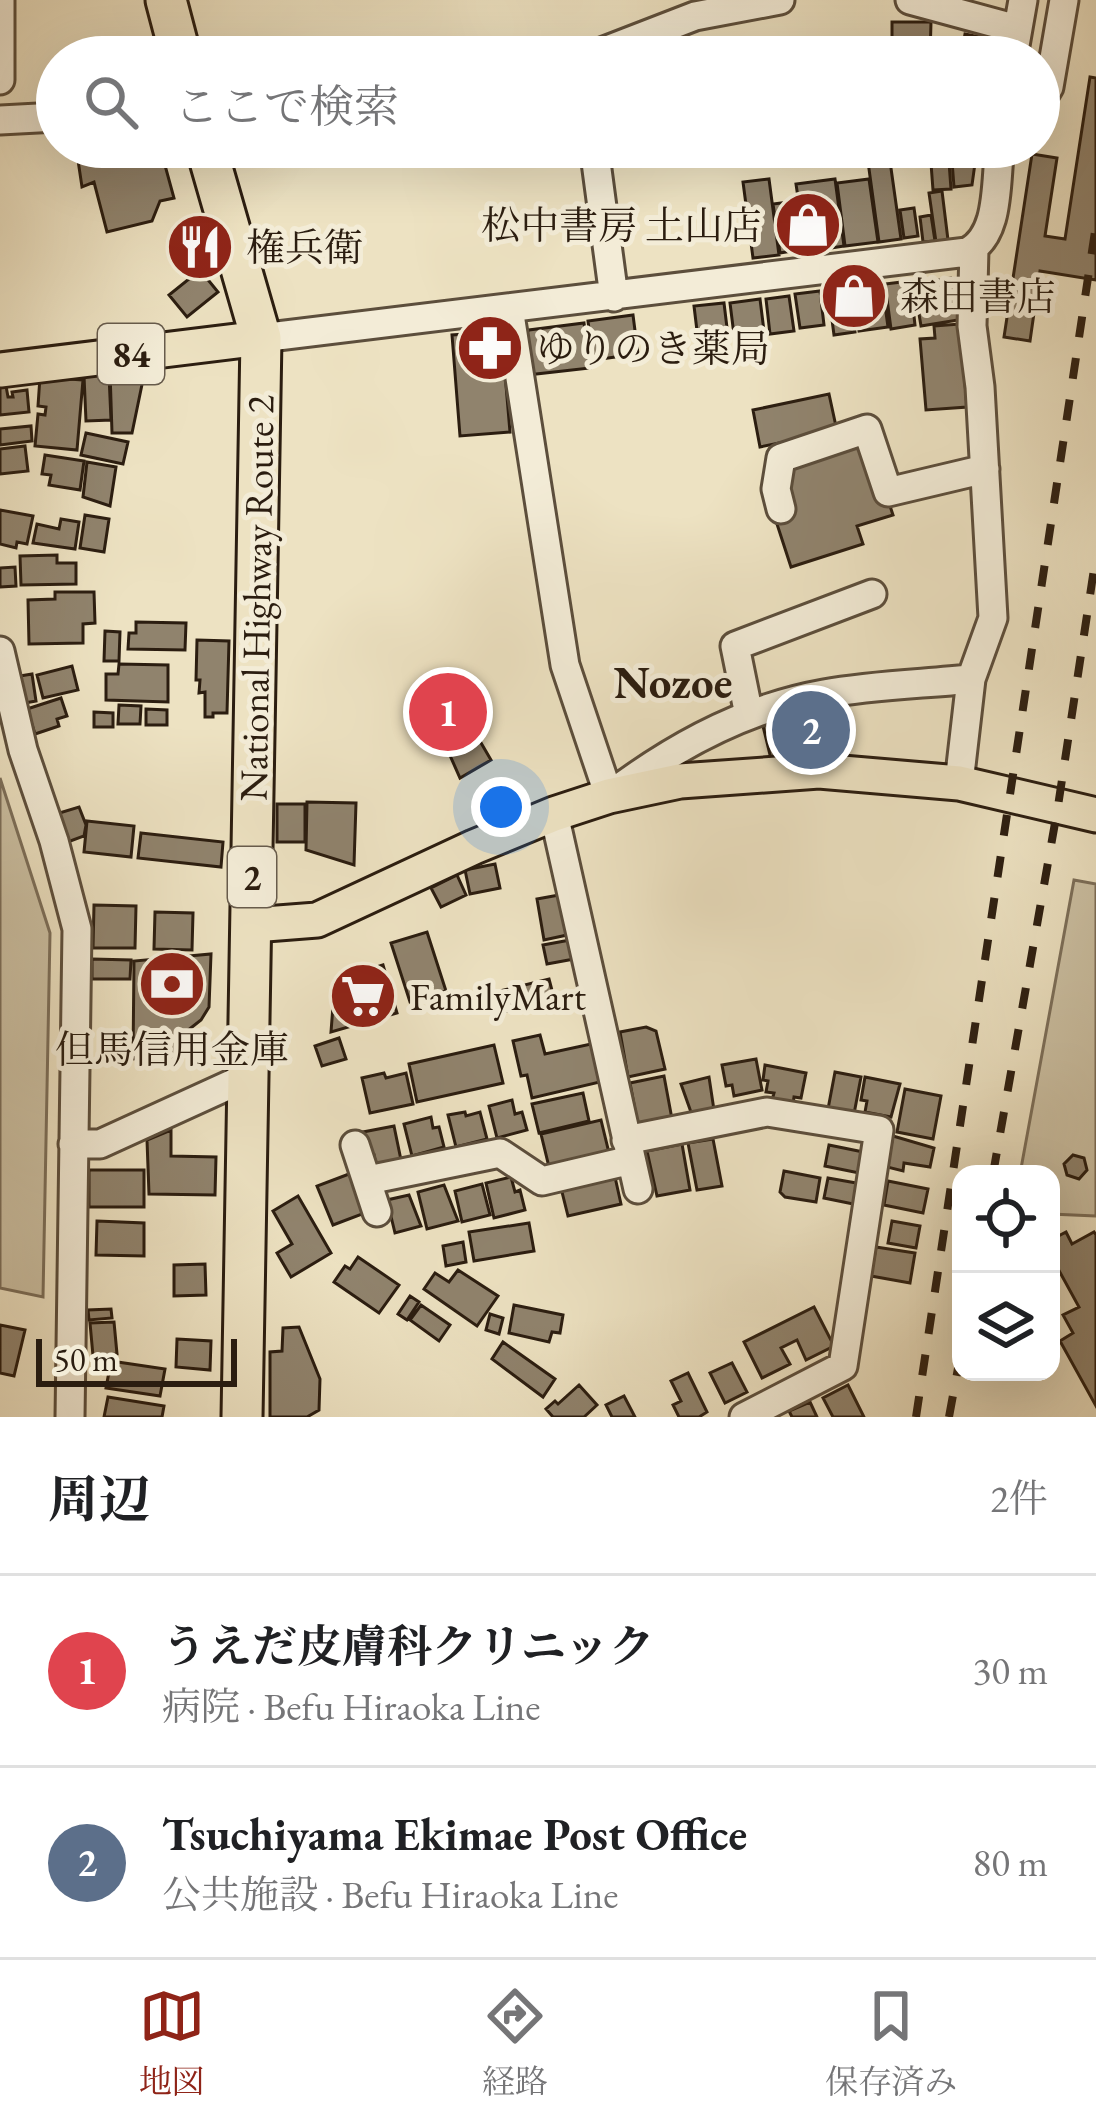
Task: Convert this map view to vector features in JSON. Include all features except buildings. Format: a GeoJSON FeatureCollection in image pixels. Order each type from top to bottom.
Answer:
{"type":"FeatureCollection","features":[{"type":"Feature","properties":{"kind":"highway"},"geometry":{"type":"LineString","coordinates":[[166,0],[175,36]]}},
{"type":"Feature","properties":{"kind":"highway","name":"National Highway Route 2"},"geometry":{"type":"LineString","coordinates":[[212,168],[261,338],[242,1417]]}},
{"type":"Feature","properties":{"kind":"main road","name":"84"},"geometry":{"type":"LineString","coordinates":[[0,370],[261,338]]}},
{"type":"Feature","properties":{"kind":"main road"},"geometry":{"type":"LineString","coordinates":[[253,926],[317,920],[554,814],[680,781],[819,771],[959,783],[1096,815]]}},
{"type":"Feature","properties":{"kind":"street"},"geometry":{"type":"LineString","coordinates":[[0,0],[0,80]]}},
{"type":"Feature","properties":{"kind":"street"},"geometry":{"type":"LineString","coordinates":[[643,36],[732,3],[780,0]]}},
{"type":"Feature","properties":{"kind":"street"},"geometry":{"type":"LineString","coordinates":[[910,0],[998,36]]}},
{"type":"Feature","properties":{"kind":"street"},"geometry":{"type":"LineString","coordinates":[[1016,36],[1024,0]]}},
{"type":"Feature","properties":{"kind":"street"},"geometry":{"type":"LineString","coordinates":[[1058,36],[1064,0]]}},
{"type":"Feature","properties":{"kind":"street"},"geometry":{"type":"LineString","coordinates":[[0,120],[36,118]]}},
{"type":"Feature","properties":{"kind":"street"},"geometry":{"type":"LineString","coordinates":[[597,168],[614,297]]}},
{"type":"Feature","properties":{"kind":"street"},"geometry":{"type":"LineString","coordinates":[[959,783],[971,680],[993,618],[973,326],[974,249],[990,230],[997,168]]}},
{"type":"Feature","properties":{"kind":"street"},"geometry":{"type":"LineString","coordinates":[[261,338],[974,249]]}},
{"type":"Feature","properties":{"kind":"street"},"geometry":{"type":"LineString","coordinates":[[509,308],[565,665],[609,796],[652,763],[749,715],[825,694],[971,680]]}},
{"type":"Feature","properties":{"kind":"street"},"geometry":{"type":"LineString","coordinates":[[781,509],[776,489],[781,458],[868,429],[888,492],[985,469]]}},
{"type":"Feature","properties":{"kind":"street"},"geometry":{"type":"LineString","coordinates":[[749,715],[735,646],[872,594]]}},
{"type":"Feature","properties":{"kind":"street"},"geometry":{"type":"LineString","coordinates":[[0,651],[13,762],[54,842],[77,929],[70,1417]]}},
{"type":"Feature","properties":{"kind":"street"},"geometry":{"type":"LineString","coordinates":[[554,814],[638,1190]]}},
{"type":"Feature","properties":{"kind":"street"},"geometry":{"type":"LineString","coordinates":[[73,1144],[100,1144],[249,1076]]}},
{"type":"Feature","properties":{"kind":"street"},"geometry":{"type":"LineString","coordinates":[[368,1180],[500,1153],[542,1181],[628,1150],[766,1112],[879,1130],[843,1366],[760,1413]]}},
{"type":"Feature","properties":{"kind":"street"},"geometry":{"type":"LineString","coordinates":[[355,1145],[377,1212]]}},
{"type":"Feature","properties":{"kind":"shaded area"},"geometry":{"type":"Polygon","coordinates":[[[0,778],[50,933],[43,1297],[0,1288],[0,778]]]}},
{"type":"Feature","properties":{"kind":"shaded area"},"geometry":{"type":"Polygon","coordinates":[[[1074,880],[1096,884],[1096,1216],[1060,1214],[1060,1165],[1022,1165],[1074,880]]]}},
{"type":"Feature","properties":{"kind":"railway"},"geometry":{"type":"LineString","coordinates":[[916,1417],[1096,225]]}},
{"type":"Feature","properties":{"kind":"railway"},"geometry":{"type":"LineString","coordinates":[[995,1165],[1096,556]]}},
{"type":"Feature","properties":{"kind":"railway"},"geometry":{"type":"LineString","coordinates":[[949,1417],[956,1381]]}},
{"type":"Feature","properties":{"kind":"place","name":"松中書房 土山店"},"geometry":{"type":"Point","coordinates":[808,225]}},
{"type":"Feature","properties":{"kind":"place","name":"権兵衛"},"geometry":{"type":"Point","coordinates":[200,247]}},
{"type":"Feature","properties":{"kind":"place","name":"森田書店"},"geometry":{"type":"Point","coordinates":[854,296]}},
{"type":"Feature","properties":{"kind":"place","name":"ゆりのき薬局"},"geometry":{"type":"Point","coordinates":[490,348]}},
{"type":"Feature","properties":{"kind":"place","name":"うえだ皮膚科クリニック"},"geometry":{"type":"Point","coordinates":[448,712]}},
{"type":"Feature","properties":{"kind":"place","name":"Tsuchiyama Ekimae Post Office"},"geometry":{"type":"Point","coordinates":[811,730]}},
{"type":"Feature","properties":{"kind":"place","name":"但馬信用金庫"},"geometry":{"type":"Point","coordinates":[172,984]}},
{"type":"Feature","properties":{"kind":"place","name":"FamilyMart"},"geometry":{"type":"Point","coordinates":[363,996]}},
{"type":"Feature","properties":{"kind":"district","name":"Nozoe"},"geometry":{"type":"Point","coordinates":[673,682]}}]}
